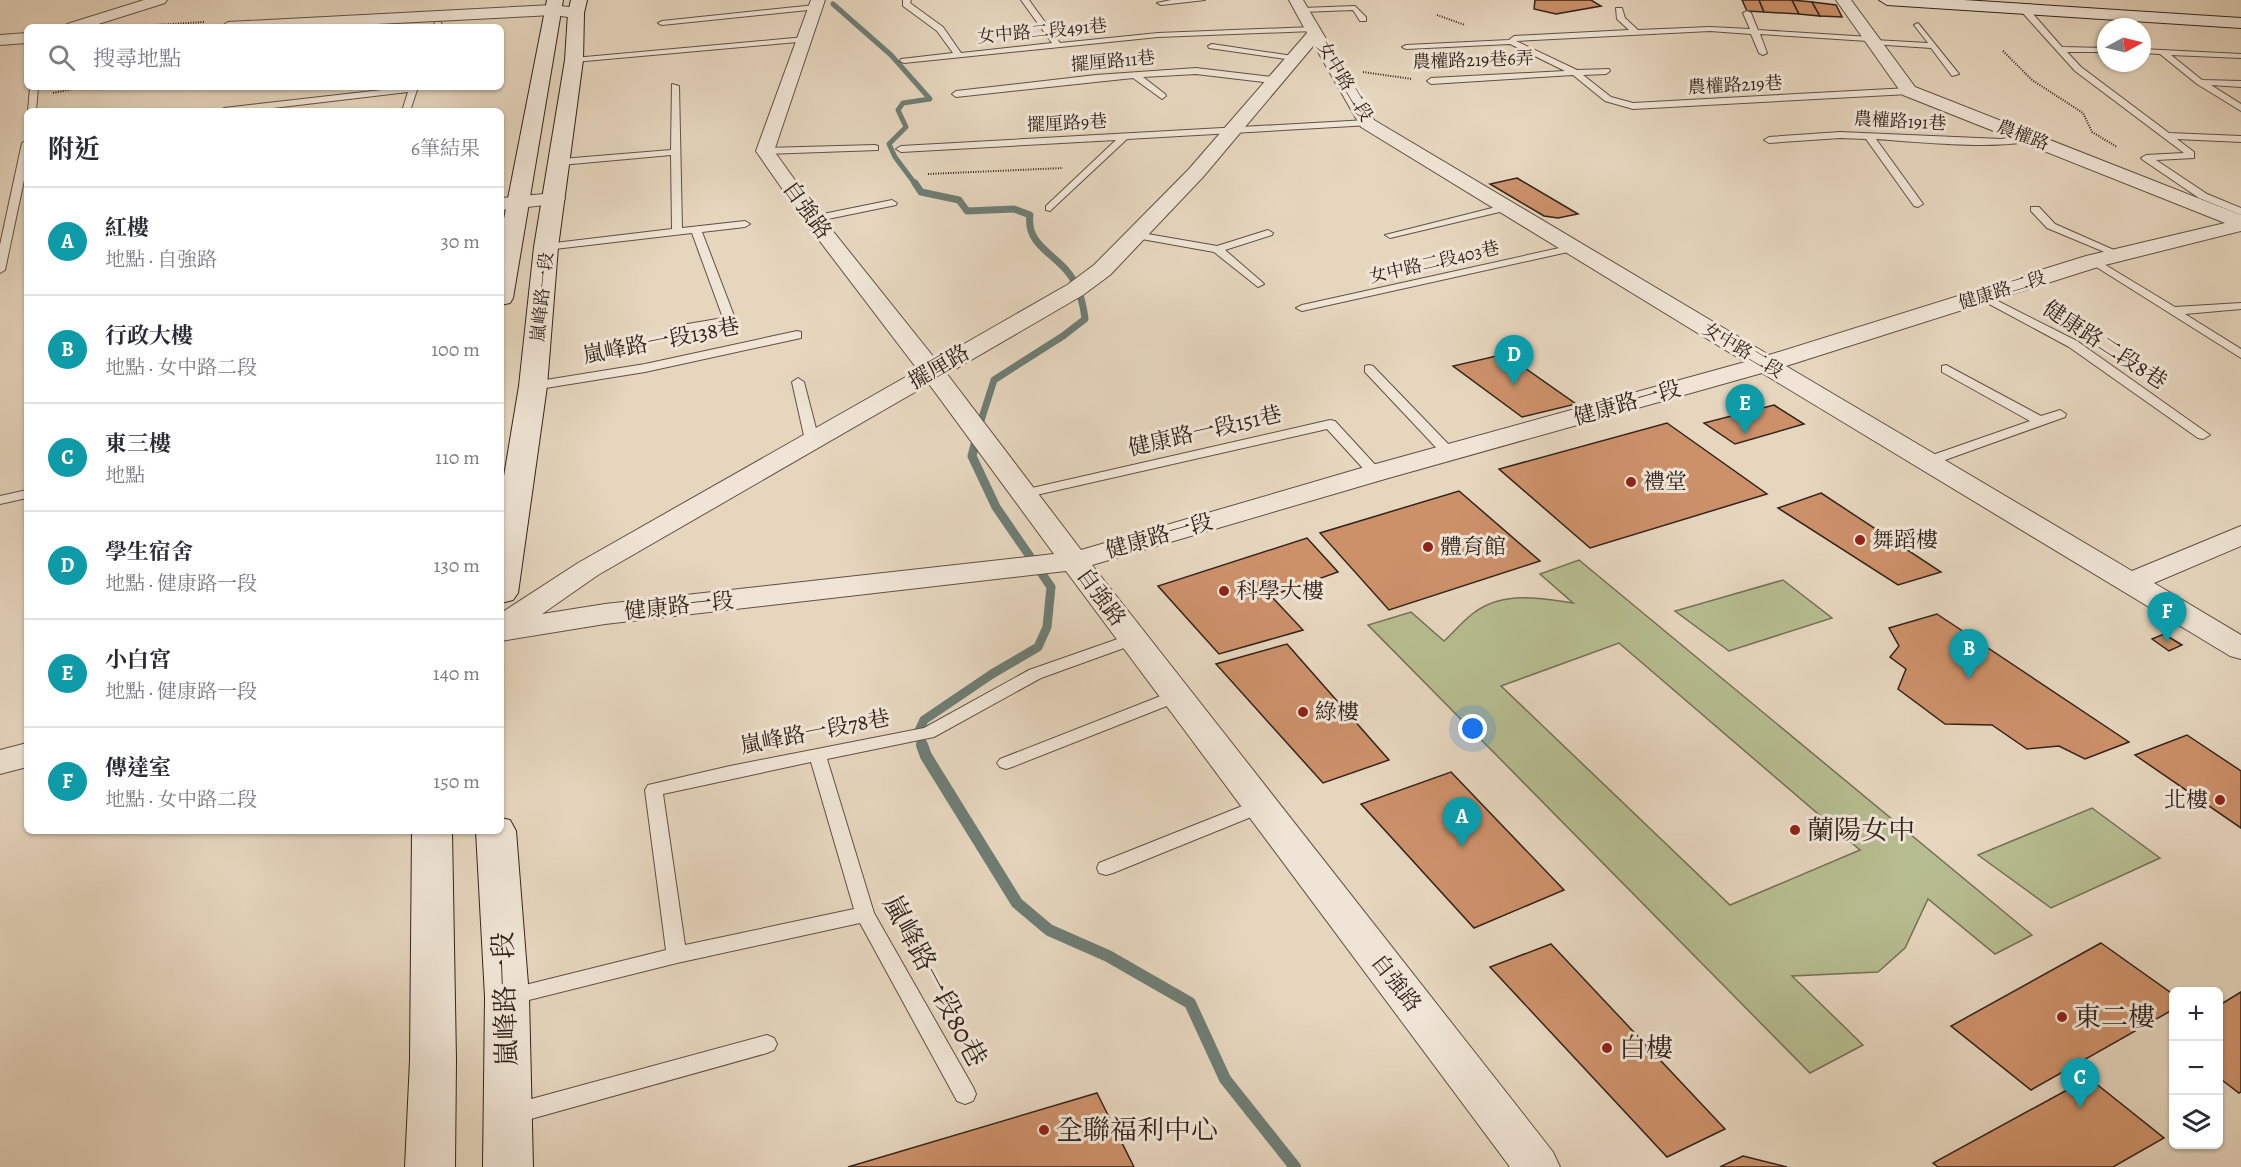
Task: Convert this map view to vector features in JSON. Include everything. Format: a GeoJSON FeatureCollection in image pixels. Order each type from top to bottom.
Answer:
{"type":"FeatureCollection","features":[{"type":"Feature","properties":{"kind":"main road"},"geometry":{"type":"LineString","coordinates":[[1887,0],[2241,22]]}},
{"type":"Feature","properties":{"kind":"main road","name":"嵐峰路一段"},"geometry":{"type":"LineString","coordinates":[[504,574],[533,386],[546,247],[561,162],[574,60],[568,6]]}},
{"type":"Feature","properties":{"kind":"main road","name":"嵐峰路一段"},"geometry":{"type":"LineString","coordinates":[[504,262],[509,203],[568,6]]}},
{"type":"Feature","properties":{"kind":"main road"},"geometry":{"type":"LineString","coordinates":[[430,1167],[433,1060],[432,834]]}},
{"type":"Feature","properties":{"kind":"main road","name":"嵐峰路一段"},"geometry":{"type":"LineString","coordinates":[[496,834],[507,997],[508,1167]]}},
{"type":"Feature","properties":{"kind":"street"},"geometry":{"type":"LineString","coordinates":[[83,24],[160,0]]}},
{"type":"Feature","properties":{"kind":"street"},"geometry":{"type":"LineString","coordinates":[[1843,0],[1909,91]]}},
{"type":"Feature","properties":{"kind":"street"},"geometry":{"type":"LineString","coordinates":[[765,151],[806,39],[816,3]]}},
{"type":"Feature","properties":{"kind":"street","name":"女中路二段"},"geometry":{"type":"LineString","coordinates":[[1299,5],[1367,123],[1504,208],[2241,650]]}},
{"type":"Feature","properties":{"kind":"street"},"geometry":{"type":"LineString","coordinates":[[324,24],[568,6]]}},
{"type":"Feature","properties":{"kind":"street"},"geometry":{"type":"LineString","coordinates":[[451,24],[568,6]]}},
{"type":"Feature","properties":{"kind":"street"},"geometry":{"type":"LineString","coordinates":[[311,24],[319,8]]}},
{"type":"Feature","properties":{"kind":"street","name":"擺厘路"},"geometry":{"type":"LineString","coordinates":[[504,627],[588,569],[1075,290],[1102,270],[1233,131],[1314,31]]}},
{"type":"Feature","properties":{"kind":"street"},"geometry":{"type":"LineString","coordinates":[[0,40],[24,38]]}},
{"type":"Feature","properties":{"kind":"street"},"geometry":{"type":"LineString","coordinates":[[0,48],[24,46]]}},
{"type":"Feature","properties":{"kind":"street","name":"農權路"},"geometry":{"type":"LineString","coordinates":[[1909,91],[2241,223]]}},
{"type":"Feature","properties":{"kind":"street","name":"自強路"},"geometry":{"type":"LineString","coordinates":[[765,151],[813,219],[932,371],[1132,639],[1537,1167]]}},
{"type":"Feature","properties":{"kind":"street"},"geometry":{"type":"LineString","coordinates":[[509,203],[555,199]]}},
{"type":"Feature","properties":{"kind":"street","name":"健康路二段"},"geometry":{"type":"LineString","coordinates":[[1766,364],[2094,261],[2241,223]]}},
{"type":"Feature","properties":{"kind":"street","name":"健康路一段"},"geometry":{"type":"LineString","coordinates":[[504,629],[605,614],[1075,561],[1375,473],[1766,364]]}},
{"type":"Feature","properties":{"kind":"street"},"geometry":{"type":"LineString","coordinates":[[2129,583],[2241,535]]}},
{"type":"Feature","properties":{"kind":"street"},"geometry":{"type":"LineString","coordinates":[[0,762],[24,756]]}},
{"type":"Feature","properties":{"kind":"lane","name":"女中路二段491巷"},"geometry":{"type":"LineString","coordinates":[[907,0],[906,4],[940,29],[958,54],[1158,35],[1314,31]]}},
{"type":"Feature","properties":{"kind":"lane"},"geometry":{"type":"LineString","coordinates":[[1024,0],[1058,46]]}},
{"type":"Feature","properties":{"kind":"lane"},"geometry":{"type":"LineString","coordinates":[[1161,3],[1201,0]]}},
{"type":"Feature","properties":{"kind":"lane"},"geometry":{"type":"LineString","coordinates":[[662,23],[816,3]]}},
{"type":"Feature","properties":{"kind":"lane"},"geometry":{"type":"LineString","coordinates":[[1299,5],[1355,8],[1363,19]]}},
{"type":"Feature","properties":{"kind":"lane"},"geometry":{"type":"LineString","coordinates":[[2024,9],[2078,69],[2191,156],[2146,158]]}},
{"type":"Feature","properties":{"kind":"lane"},"geometry":{"type":"LineString","coordinates":[[1619,10],[1621,19],[1635,31]]}},
{"type":"Feature","properties":{"kind":"lane"},"geometry":{"type":"LineString","coordinates":[[1747,13],[1763,52]]}},
{"type":"Feature","properties":{"kind":"lane"},"geometry":{"type":"LineString","coordinates":[[1918,25],[1955,74]]}},
{"type":"Feature","properties":{"kind":"lane"},"geometry":{"type":"LineString","coordinates":[[1511,42],[1514,38],[1635,31],[1756,31],[1933,45]]}},
{"type":"Feature","properties":{"kind":"lane"},"geometry":{"type":"LineString","coordinates":[[574,60],[806,39]]}},
{"type":"Feature","properties":{"kind":"lane"},"geometry":{"type":"LineString","coordinates":[[1406,47],[1511,42],[1574,72]]}},
{"type":"Feature","properties":{"kind":"lane"},"geometry":{"type":"LineString","coordinates":[[1212,46],[1293,58]]}},
{"type":"Feature","properties":{"kind":"lane"},"geometry":{"type":"LineString","coordinates":[[2059,49],[2097,50]]}},
{"type":"Feature","properties":{"kind":"lane"},"geometry":{"type":"LineString","coordinates":[[2151,51],[2241,56]]}},
{"type":"Feature","properties":{"kind":"lane"},"geometry":{"type":"LineString","coordinates":[[2162,52],[2200,82],[2241,108]]}},
{"type":"Feature","properties":{"kind":"lane"},"geometry":{"type":"LineString","coordinates":[[904,60],[958,54]]}},
{"type":"Feature","properties":{"kind":"lane","name":"擺厘路11巷"},"geometry":{"type":"LineString","coordinates":[[956,94],[1134,75],[1196,71],[1273,80]]}},
{"type":"Feature","properties":{"kind":"lane","name":"農權路219巷6弄"},"geometry":{"type":"LineString","coordinates":[[1431,81],[1606,71]]}},
{"type":"Feature","properties":{"kind":"lane","name":"農權路219巷"},"geometry":{"type":"LineString","coordinates":[[1574,72],[1608,99],[1633,106],[1909,91]]}},
{"type":"Feature","properties":{"kind":"lane"},"geometry":{"type":"LineString","coordinates":[[1134,75],[1162,96]]}},
{"type":"Feature","properties":{"kind":"lane"},"geometry":{"type":"LineString","coordinates":[[2200,82],[2241,84]]}},
{"type":"Feature","properties":{"kind":"lane"},"geometry":{"type":"LineString","coordinates":[[675,86],[677,232]]}},
{"type":"Feature","properties":{"kind":"lane"},"geometry":{"type":"LineString","coordinates":[[240,108],[301,97],[388,90]]}},
{"type":"Feature","properties":{"kind":"lane"},"geometry":{"type":"LineString","coordinates":[[407,108],[412,90]]}},
{"type":"Feature","properties":{"kind":"lane"},"geometry":{"type":"LineString","coordinates":[[32,108],[34,92]]}},
{"type":"Feature","properties":{"kind":"lane","name":"擺厘路9巷"},"geometry":{"type":"LineString","coordinates":[[901,148],[1367,123]]}},
{"type":"Feature","properties":{"kind":"lane","name":"農權路191巷"},"geometry":{"type":"LineString","coordinates":[[1770,140],[1840,135],[2001,142],[2030,138]]}},
{"type":"Feature","properties":{"kind":"lane"},"geometry":{"type":"LineString","coordinates":[[1050,208],[1124,136]]}},
{"type":"Feature","properties":{"kind":"lane"},"geometry":{"type":"LineString","coordinates":[[1869,136],[1918,204]]}},
{"type":"Feature","properties":{"kind":"lane"},"geometry":{"type":"LineString","coordinates":[[2167,136],[2241,139]]}},
{"type":"Feature","properties":{"kind":"lane"},"geometry":{"type":"LineString","coordinates":[[765,151],[875,148]]}},
{"type":"Feature","properties":{"kind":"lane"},"geometry":{"type":"LineString","coordinates":[[561,162],[676,152]]}},
{"type":"Feature","properties":{"kind":"lane"},"geometry":{"type":"LineString","coordinates":[[2146,158],[2203,196],[2241,212]]}},
{"type":"Feature","properties":{"kind":"lane"},"geometry":{"type":"LineString","coordinates":[[0,270],[22,199],[24,177]]}},
{"type":"Feature","properties":{"kind":"lane"},"geometry":{"type":"LineString","coordinates":[[813,219],[892,203]]}},
{"type":"Feature","properties":{"kind":"lane"},"geometry":{"type":"LineString","coordinates":[[1390,235],[1504,208]]}},
{"type":"Feature","properties":{"kind":"lane"},"geometry":{"type":"LineString","coordinates":[[2035,209],[2050,226],[2118,254]]}},
{"type":"Feature","properties":{"kind":"lane"},"geometry":{"type":"LineString","coordinates":[[546,247],[745,224]]}},
{"type":"Feature","properties":{"kind":"lane"},"geometry":{"type":"LineString","coordinates":[[674,329],[730,321],[696,230]]}},
{"type":"Feature","properties":{"kind":"lane"},"geometry":{"type":"LineString","coordinates":[[1136,235],[1217,249],[1268,233]]}},
{"type":"Feature","properties":{"kind":"lane","name":"女中路二段403巷"},"geometry":{"type":"LineString","coordinates":[[1302,308],[1573,248]]}},
{"type":"Feature","properties":{"kind":"lane"},"geometry":{"type":"LineString","coordinates":[[1217,249],[1258,284]]}},
{"type":"Feature","properties":{"kind":"lane"},"geometry":{"type":"LineString","coordinates":[[2094,261],[2241,354]]}},
{"type":"Feature","properties":{"kind":"lane","name":"健康路二段8巷"},"geometry":{"type":"LineString","coordinates":[[1982,296],[2073,344],[2203,435]]}},
{"type":"Feature","properties":{"kind":"lane"},"geometry":{"type":"LineString","coordinates":[[2174,311],[2241,306]]}},
{"type":"Feature","properties":{"kind":"lane","name":"嵐峰路一段138巷"},"geometry":{"type":"LineString","coordinates":[[533,386],[645,368],[797,335]]}},
{"type":"Feature","properties":{"kind":"lane"},"geometry":{"type":"LineString","coordinates":[[1369,369],[1449,453]]}},
{"type":"Feature","properties":{"kind":"lane"},"geometry":{"type":"LineString","coordinates":[[1946,369],[2040,421]]}},
{"type":"Feature","properties":{"kind":"lane"},"geometry":{"type":"LineString","coordinates":[[798,382],[812,440]]}},
{"type":"Feature","properties":{"kind":"lane"},"geometry":{"type":"LineString","coordinates":[[1926,462],[2060,414]]}},
{"type":"Feature","properties":{"kind":"lane","name":"健康路一段151巷"},"geometry":{"type":"LineString","coordinates":[[1023,494],[1330,424],[1375,473]]}},
{"type":"Feature","properties":{"kind":"lane"},"geometry":{"type":"LineString","coordinates":[[0,500],[24,495]]}},
{"type":"Feature","properties":{"kind":"lane","name":"嵐峰路一段78巷"},"geometry":{"type":"LineString","coordinates":[[677,955],[654,790],[928,733],[1035,674],[1132,639]]}},
{"type":"Feature","properties":{"kind":"lane"},"geometry":{"type":"LineString","coordinates":[[1006,763],[1176,696]]}},
{"type":"Feature","properties":{"kind":"lane","name":"嵐峰路一段80巷"},"geometry":{"type":"LineString","coordinates":[[817,755],[865,914],[965,1094]]}},
{"type":"Feature","properties":{"kind":"lane"},"geometry":{"type":"LineString","coordinates":[[1106,868],[1260,806]]}},
{"type":"Feature","properties":{"kind":"lane"},"geometry":{"type":"LineString","coordinates":[[507,997],[677,955],[865,914]]}},
{"type":"Feature","properties":{"kind":"lane"},"geometry":{"type":"LineString","coordinates":[[508,1115],[767,1044]]}},
{"type":"Feature","properties":{"kind":"path"},"geometry":{"type":"LineString","coordinates":[[2003,51],[2032,80],[2082,113],[2092,132],[2112,144],[2146,158]]}},
{"type":"Feature","properties":{"kind":"path","name":"農權路219巷6弄"},"geometry":{"type":"LineString","coordinates":[[1336,70],[1431,81]]}},
{"type":"Feature","properties":{"kind":"path"},"geometry":{"type":"LineString","coordinates":[[34,92],[53,90]]}},
{"type":"Feature","properties":{"kind":"path"},"geometry":{"type":"LineString","coordinates":[[928,174],[1094,167]]}},
{"type":"Feature","properties":{"kind":"green space"},"geometry":{"type":"Polygon","coordinates":[[[1579,560],[2032,935],[1995,954],[1928,899],[1905,948],[1878,972],[1792,976],[1863,1045],[1810,1073],[1368,625],[1411,612],[1444,641],[1471,615],[1495,602],[1533,598],[1573,603],[1540,574],[1579,560]],[[1619,643],[1501,686],[1730,905],[1860,850],[1619,643]]]}},
{"type":"Feature","properties":{"kind":"green space"},"geometry":{"type":"Polygon","coordinates":[[[1783,580],[1832,618],[1729,651],[1675,611],[1783,580]]]}},
{"type":"Feature","properties":{"kind":"green space"},"geometry":{"type":"Polygon","coordinates":[[[2092,808],[2160,858],[2051,908],[1978,855],[2092,808]]]}},
{"type":"Feature","properties":{"kind":"building"},"geometry":{"type":"Polygon","coordinates":[[[1535,0],[1591,0],[1601,6],[1556,14],[1534,9],[1535,0]]]}},
{"type":"Feature","properties":{"kind":"building"},"geometry":{"type":"Polygon","coordinates":[[[1742,0],[1759,0],[1764,12],[1747,11],[1742,0]]]}},
{"type":"Feature","properties":{"kind":"building"},"geometry":{"type":"Polygon","coordinates":[[[1759,0],[1792,0],[1799,14],[1764,12],[1759,0]]]}},
{"type":"Feature","properties":{"kind":"building"},"geometry":{"type":"Polygon","coordinates":[[[1792,0],[1812,2],[1820,16],[1799,14],[1792,0]]]}},
{"type":"Feature","properties":{"kind":"building"},"geometry":{"type":"Polygon","coordinates":[[[1812,2],[1836,5],[1842,17],[1820,16],[1812,2]]]}},
{"type":"Feature","properties":{"kind":"building"},"geometry":{"type":"Polygon","coordinates":[[[1517,178],[1578,214],[1558,218],[1544,216],[1490,184],[1517,178]]]}},
{"type":"Feature","properties":{"kind":"building"},"geometry":{"type":"Polygon","coordinates":[[[1505,354],[1576,404],[1522,417],[1453,366],[1505,354]]]}},
{"type":"Feature","properties":{"kind":"building"},"geometry":{"type":"Polygon","coordinates":[[[1774,405],[1804,424],[1735,444],[1704,423],[1774,405]]]}},
{"type":"Feature","properties":{"kind":"building","name":"禮堂"},"geometry":{"type":"Polygon","coordinates":[[[1667,423],[1767,494],[1590,548],[1499,469],[1667,423]]]}},
{"type":"Feature","properties":{"kind":"building","name":"體育館"},"geometry":{"type":"Polygon","coordinates":[[[1459,491],[1540,561],[1389,610],[1320,533],[1459,491]]]}},
{"type":"Feature","properties":{"kind":"building","name":"舞蹈樓"},"geometry":{"type":"Polygon","coordinates":[[[1821,493],[1941,572],[1898,585],[1778,508],[1821,493]]]}},
{"type":"Feature","properties":{"kind":"building","name":"科學大樓"},"geometry":{"type":"Polygon","coordinates":[[[1307,538],[1338,572],[1271,596],[1303,630],[1219,654],[1158,586],[1307,538]]]}},
{"type":"Feature","properties":{"kind":"building"},"geometry":{"type":"Polygon","coordinates":[[[1937,614],[2129,742],[2085,759],[2059,746],[2027,749],[1992,725],[1945,724],[1898,689],[1906,669],[1890,657],[1899,646],[1889,628],[1937,614]]]}},
{"type":"Feature","properties":{"kind":"building"},"geometry":{"type":"Polygon","coordinates":[[[2164,634],[2182,645],[2169,651],[2152,639],[2164,634]]]}},
{"type":"Feature","properties":{"kind":"building","name":"綠樓"},"geometry":{"type":"Polygon","coordinates":[[[1287,644],[1389,760],[1323,783],[1216,664],[1287,644]]]}},
{"type":"Feature","properties":{"kind":"building","name":"北樓"},"geometry":{"type":"Polygon","coordinates":[[[2187,735],[2241,771],[2241,828],[2135,755],[2187,735]]]}},
{"type":"Feature","properties":{"kind":"building"},"geometry":{"type":"Polygon","coordinates":[[[1451,772],[1564,890],[1474,928],[1361,804],[1451,772]]]}},
{"type":"Feature","properties":{"kind":"building","name":"東二樓"},"geometry":{"type":"Polygon","coordinates":[[[2101,943],[2169,991],[2169,1012],[2031,1090],[1951,1026],[2101,943]]]}},
{"type":"Feature","properties":{"kind":"building","name":"白樓"},"geometry":{"type":"Polygon","coordinates":[[[1551,944],[1725,1129],[1667,1157],[1490,967],[1551,944]]]}},
{"type":"Feature","properties":{"kind":"building"},"geometry":{"type":"Polygon","coordinates":[[[2241,992],[2241,1092],[2239,1093],[2223,1081],[2223,1003],[2241,992]]]}},
{"type":"Feature","properties":{"kind":"building"},"geometry":{"type":"Polygon","coordinates":[[[2089,1078],[2164,1138],[2113,1167],[1938,1167],[1933,1163],[2089,1078]]]}},
{"type":"Feature","properties":{"kind":"building","name":"全聯福利中心"},"geometry":{"type":"Polygon","coordinates":[[[1097,1093],[1134,1167],[848,1167],[1097,1093]]]}},
{"type":"Feature","properties":{"kind":"building"},"geometry":{"type":"Polygon","coordinates":[[[1743,1156],[1787,1167],[1720,1167],[1743,1156]]]}},
{"type":"Feature","properties":{"kind":"waterway"},"geometry":{"type":"LineString","coordinates":[[833,4],[891,55],[930,99],[903,103],[898,110],[906,127],[889,144],[895,157],[916,185]]}},
{"type":"Feature","properties":{"kind":"waterway"},"geometry":{"type":"LineString","coordinates":[[915,183],[921,192],[959,200],[967,211],[1014,209],[1030,215],[1030,225],[1036,240],[1067,271],[1077,287],[1081,300],[1085,319],[1063,336],[994,380],[979,427]]}},
{"type":"Feature","properties":{"kind":"waterway"},"geometry":{"type":"LineString","coordinates":[[923,747],[918,733],[924,720],[992,674],[1038,647],[1047,627],[1051,587],[996,507],[972,456],[980,426]]}},
{"type":"Feature","properties":{"kind":"waterway"},"geometry":{"type":"LineString","coordinates":[[922,745],[926,756],[1017,903],[1049,930],[1108,956],[1190,1003],[1225,1079],[1295,1167]]}},
{"type":"Feature","properties":{"kind":"place","name":"學生宿舍"},"geometry":{"type":"Point","coordinates":[1514,385]}},
{"type":"Feature","properties":{"kind":"place","name":"小白宮"},"geometry":{"type":"Point","coordinates":[1745,434]}},
{"type":"Feature","properties":{"kind":"place","name":"禮堂"},"geometry":{"type":"Point","coordinates":[1631,482]}},
{"type":"Feature","properties":{"kind":"place","name":"舞蹈樓"},"geometry":{"type":"Point","coordinates":[1860,540]}},
{"type":"Feature","properties":{"kind":"place","name":"體育館"},"geometry":{"type":"Point","coordinates":[1428,547]}},
{"type":"Feature","properties":{"kind":"place","name":"科學大樓"},"geometry":{"type":"Point","coordinates":[1224,591]}},
{"type":"Feature","properties":{"kind":"place","name":"傳達室"},"geometry":{"type":"Point","coordinates":[2167,642]}},
{"type":"Feature","properties":{"kind":"place","name":"行政大樓"},"geometry":{"type":"Point","coordinates":[1969,679]}},
{"type":"Feature","properties":{"kind":"place","name":"綠樓"},"geometry":{"type":"Point","coordinates":[1303,712]}},
{"type":"Feature","properties":{"kind":"place","name":"北樓"},"geometry":{"type":"Point","coordinates":[2220,800]}},
{"type":"Feature","properties":{"kind":"place","name":"蘭陽女中"},"geometry":{"type":"Point","coordinates":[1795,830]}},
{"type":"Feature","properties":{"kind":"place","name":"紅樓"},"geometry":{"type":"Point","coordinates":[1462,847]}},
{"type":"Feature","properties":{"kind":"place","name":"東二樓"},"geometry":{"type":"Point","coordinates":[2062,1017]}},
{"type":"Feature","properties":{"kind":"place","name":"白樓"},"geometry":{"type":"Point","coordinates":[1607,1048]}},
{"type":"Feature","properties":{"kind":"place","name":"東三樓"},"geometry":{"type":"Point","coordinates":[2080,1108]}},
{"type":"Feature","properties":{"kind":"place","name":"全聯福利中心"},"geometry":{"type":"Point","coordinates":[1044,1130]}}]}
